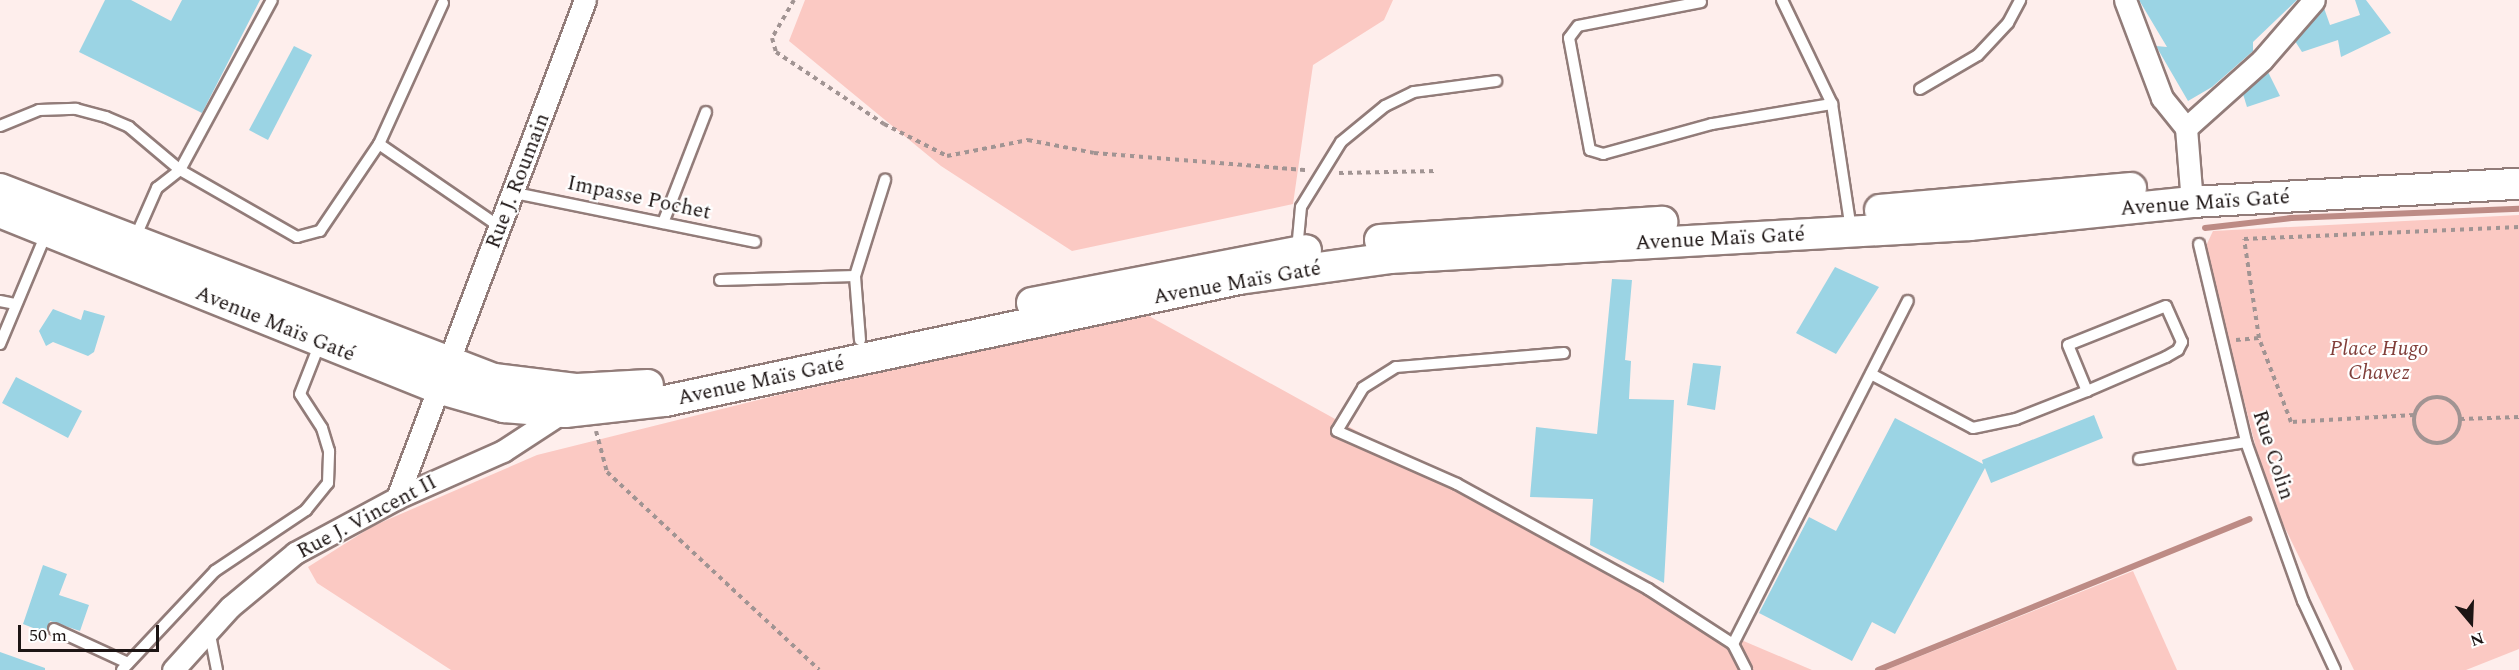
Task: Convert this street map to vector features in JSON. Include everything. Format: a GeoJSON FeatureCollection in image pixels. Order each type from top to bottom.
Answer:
{"type":"FeatureCollection","features":[{"type":"Feature","properties":{"kind":"main road","name":"Avenue Maïs Gaté"},"geometry":{"type":"LineString","coordinates":[[576,404],[649,384],[1156,275],[1296,251],[1444,232],[1849,222],[1970,225],[2192,192],[2519,165]]}},
{"type":"Feature","properties":{"kind":"main road","name":"Avenue Maïs Gaté"},"geometry":{"type":"LineString","coordinates":[[2192,192],[2519,184]]}},
{"type":"Feature","properties":{"kind":"main road","name":"Avenue Maïs Gaté"},"geometry":{"type":"LineString","coordinates":[[0,189],[51,219],[325,331],[445,375],[504,407],[665,402],[1239,279],[1309,269],[1390,258],[1849,222]]}},
{"type":"Feature","properties":{"kind":"main road","name":"Avenue Maïs Gaté"},"geometry":{"type":"LineString","coordinates":[[0,212],[51,219],[135,238],[325,331]]}},
{"type":"Feature","properties":{"kind":"street","name":"Rue J. Roumain"},"geometry":{"type":"LineString","coordinates":[[397,498],[515,193],[585,0]]}},
{"type":"Feature","properties":{"kind":"street"},"geometry":{"type":"LineString","coordinates":[[2125,0],[2162,98],[2186,128],[2192,192]]}},
{"type":"Feature","properties":{"kind":"street"},"geometry":{"type":"LineString","coordinates":[[2186,128],[2262,60],[2314,0]]}},
{"type":"Feature","properties":{"kind":"street","name":"Rue J. Vincent II"},"geometry":{"type":"LineString","coordinates":[[173,670],[209,630],[295,553],[397,498],[503,451],[576,404]]}},
{"type":"Feature","properties":{"kind":"lane"},"geometry":{"type":"LineString","coordinates":[[135,238],[157,188],[180,170],[272,0]]}},
{"type":"Feature","properties":{"kind":"lane"},"geometry":{"type":"LineString","coordinates":[[1782,0],[1832,104],[1849,222]]}},
{"type":"Feature","properties":{"kind":"lane"},"geometry":{"type":"LineString","coordinates":[[1920,89],[1978,55],[2008,23],[2020,0]]}},
{"type":"Feature","properties":{"kind":"lane"},"geometry":{"type":"LineString","coordinates":[[1701,2],[1578,26],[1569,38],[1590,150],[1603,153],[1712,124],[1832,104]]}},
{"type":"Feature","properties":{"kind":"lane"},"geometry":{"type":"LineString","coordinates":[[0,126],[39,110],[76,109],[129,127],[180,170],[284,233],[308,236],[320,231],[379,144],[443,3]]}},
{"type":"Feature","properties":{"kind":"lane"},"geometry":{"type":"LineString","coordinates":[[1296,251],[1301,207],[1321,171],[1341,142],[1384,106],[1414,92],[1496,81]]}},
{"type":"Feature","properties":{"kind":"lane"},"geometry":{"type":"LineString","coordinates":[[663,223],[706,112]]}},
{"type":"Feature","properties":{"kind":"lane"},"geometry":{"type":"LineString","coordinates":[[379,144],[500,227]]}},
{"type":"Feature","properties":{"kind":"lane"},"geometry":{"type":"LineString","coordinates":[[860,340],[855,276],[885,180]]}},
{"type":"Feature","properties":{"kind":"lane","name":"Impasse Pochet"},"geometry":{"type":"LineString","coordinates":[[515,193],[755,242]]}},
{"type":"Feature","properties":{"kind":"lane"},"geometry":{"type":"LineString","coordinates":[[0,344],[51,219]]}},
{"type":"Feature","properties":{"kind":"lane","name":"Rue Colin"},"geometry":{"type":"LineString","coordinates":[[2199,244],[2246,442],[2303,602],[2335,670]]}},
{"type":"Feature","properties":{"kind":"lane"},"geometry":{"type":"LineString","coordinates":[[720,280],[855,276]]}},
{"type":"Feature","properties":{"kind":"lane"},"geometry":{"type":"LineString","coordinates":[[0,301],[16,304]]}},
{"type":"Feature","properties":{"kind":"lane"},"geometry":{"type":"LineString","coordinates":[[1733,644],[1908,301]]}},
{"type":"Feature","properties":{"kind":"lane"},"geometry":{"type":"LineString","coordinates":[[1871,374],[1973,428],[2016,419],[2087,391],[2178,350],[2182,342],[2166,306],[2068,345],[2087,391]]}},
{"type":"Feature","properties":{"kind":"lane"},"geometry":{"type":"LineString","coordinates":[[54,629],[125,667],[215,571],[306,510],[328,483],[329,451],[322,428],[300,394],[325,331]]}},
{"type":"Feature","properties":{"kind":"lane"},"geometry":{"type":"LineString","coordinates":[[1564,353],[1396,367],[1363,388],[1336,431],[1467,489],[1648,589],[1733,644],[1746,670]]}},
{"type":"Feature","properties":{"kind":"lane"},"geometry":{"type":"LineString","coordinates":[[2139,459],[2246,442]]}},
{"type":"Feature","properties":{"kind":"lane"},"geometry":{"type":"LineString","coordinates":[[209,630],[217,670]]}},
{"type":"Feature","properties":{"kind":"path"},"geometry":{"type":"LineString","coordinates":[[794,0],[772,38],[776,52],[884,124],[948,156],[1028,140],[1094,153],[1321,171],[1437,171]]}},
{"type":"Feature","properties":{"kind":"path"},"geometry":{"type":"LineString","coordinates":[[2414,415],[2420,436],[2440,443],[2458,430],[2460,419],[2457,408],[2439,397],[2428,398],[2414,415],[2291,422],[2259,338],[2244,239],[2519,227]]}},
{"type":"Feature","properties":{"kind":"path"},"geometry":{"type":"LineString","coordinates":[[2222,342],[2259,338]]}},
{"type":"Feature","properties":{"kind":"path"},"geometry":{"type":"LineString","coordinates":[[576,404],[607,472],[819,670]]}},
{"type":"Feature","properties":{"kind":"path"},"geometry":{"type":"LineString","coordinates":[[2460,419],[2519,417]]}},
{"type":"Feature","properties":{"kind":"green space"},"geometry":{"type":"Polygon","coordinates":[[[805,0],[1393,0],[1384,20],[1313,65],[1293,204],[1072,251],[941,166],[789,41],[805,0]]]}},
{"type":"Feature","properties":{"kind":"green space","name":"Place Hugo Chavez"},"geometry":{"type":"Polygon","coordinates":[[[2519,215],[2519,649],[2466,670],[2354,670],[2267,491],[2205,248],[2213,231],[2519,215]]]}},
{"type":"Feature","properties":{"kind":"green space"},"geometry":{"type":"Polygon","coordinates":[[[1147,315],[1713,628],[1812,670],[451,670],[317,583],[308,567],[373,526],[537,455],[774,396],[1147,315]]]}},
{"type":"Feature","properties":{"kind":"green space"},"geometry":{"type":"Polygon","coordinates":[[[2133,571],[2177,670],[1886,670],[2133,571]]]}},
{"type":"Feature","properties":{"kind":"building"},"geometry":{"type":"Polygon","coordinates":[[[105,0],[131,0],[171,21],[182,0],[260,0],[202,113],[79,52],[105,0]]]}},
{"type":"Feature","properties":{"kind":"building"},"geometry":{"type":"Polygon","coordinates":[[[2139,0],[2297,0],[2253,42],[2253,51],[2212,87],[2188,101],[2156,46],[2167,47],[2139,0]]]}},
{"type":"Feature","properties":{"kind":"building"},"geometry":{"type":"Polygon","coordinates":[[[2355,0],[2366,0],[2391,33],[2341,57],[2338,40],[2302,52],[2295,41],[2324,8],[2330,25],[2360,15],[2355,0]]]}},
{"type":"Feature","properties":{"kind":"building"},"geometry":{"type":"Polygon","coordinates":[[[294,46],[312,55],[268,140],[249,130],[294,46]]]}},
{"type":"Feature","properties":{"kind":"building"},"geometry":{"type":"Polygon","coordinates":[[[2268,72],[2280,96],[2247,107],[2243,94],[2268,72]]]}},
{"type":"Feature","properties":{"kind":"building"},"geometry":{"type":"Polygon","coordinates":[[[1835,267],[1879,287],[1836,354],[1796,333],[1835,267]]]}},
{"type":"Feature","properties":{"kind":"building"},"geometry":{"type":"Polygon","coordinates":[[[1612,279],[1632,280],[1625,360],[1631,361],[1629,399],[1674,400],[1664,583],[1590,545],[1593,499],[1530,497],[1536,427],[1597,434],[1612,279]]]}},
{"type":"Feature","properties":{"kind":"building"},"geometry":{"type":"Polygon","coordinates":[[[53,309],[81,320],[84,310],[105,316],[94,352],[88,356],[53,342],[46,346],[39,331],[53,309]]]}},
{"type":"Feature","properties":{"kind":"building"},"geometry":{"type":"Polygon","coordinates":[[[1693,363],[1721,366],[1715,410],[1687,405],[1693,363]]]}},
{"type":"Feature","properties":{"kind":"building"},"geometry":{"type":"Polygon","coordinates":[[[16,377],[82,411],[68,438],[2,403],[16,377]]]}},
{"type":"Feature","properties":{"kind":"building"},"geometry":{"type":"Polygon","coordinates":[[[2094,415],[2103,438],[1991,483],[1985,468],[1895,634],[1872,622],[1852,661],[1759,613],[1809,517],[1836,531],[1895,418],[1983,464],[1982,460],[2094,415]]]}},
{"type":"Feature","properties":{"kind":"building"},"geometry":{"type":"Polygon","coordinates":[[[43,565],[67,574],[59,595],[89,605],[80,631],[50,621],[46,633],[23,624],[43,565]]]}},
{"type":"Feature","properties":{"kind":"building"},"geometry":{"type":"Polygon","coordinates":[[[0,652],[45,668],[45,670],[0,670],[0,652]]]}},
{"type":"Feature","properties":{"kind":"waterway"},"geometry":{"type":"LineString","coordinates":[[2205,228],[2291,218],[2519,209]]}},
{"type":"Feature","properties":{"kind":"waterway"},"geometry":{"type":"LineString","coordinates":[[1878,670],[2250,519]]}}]}
